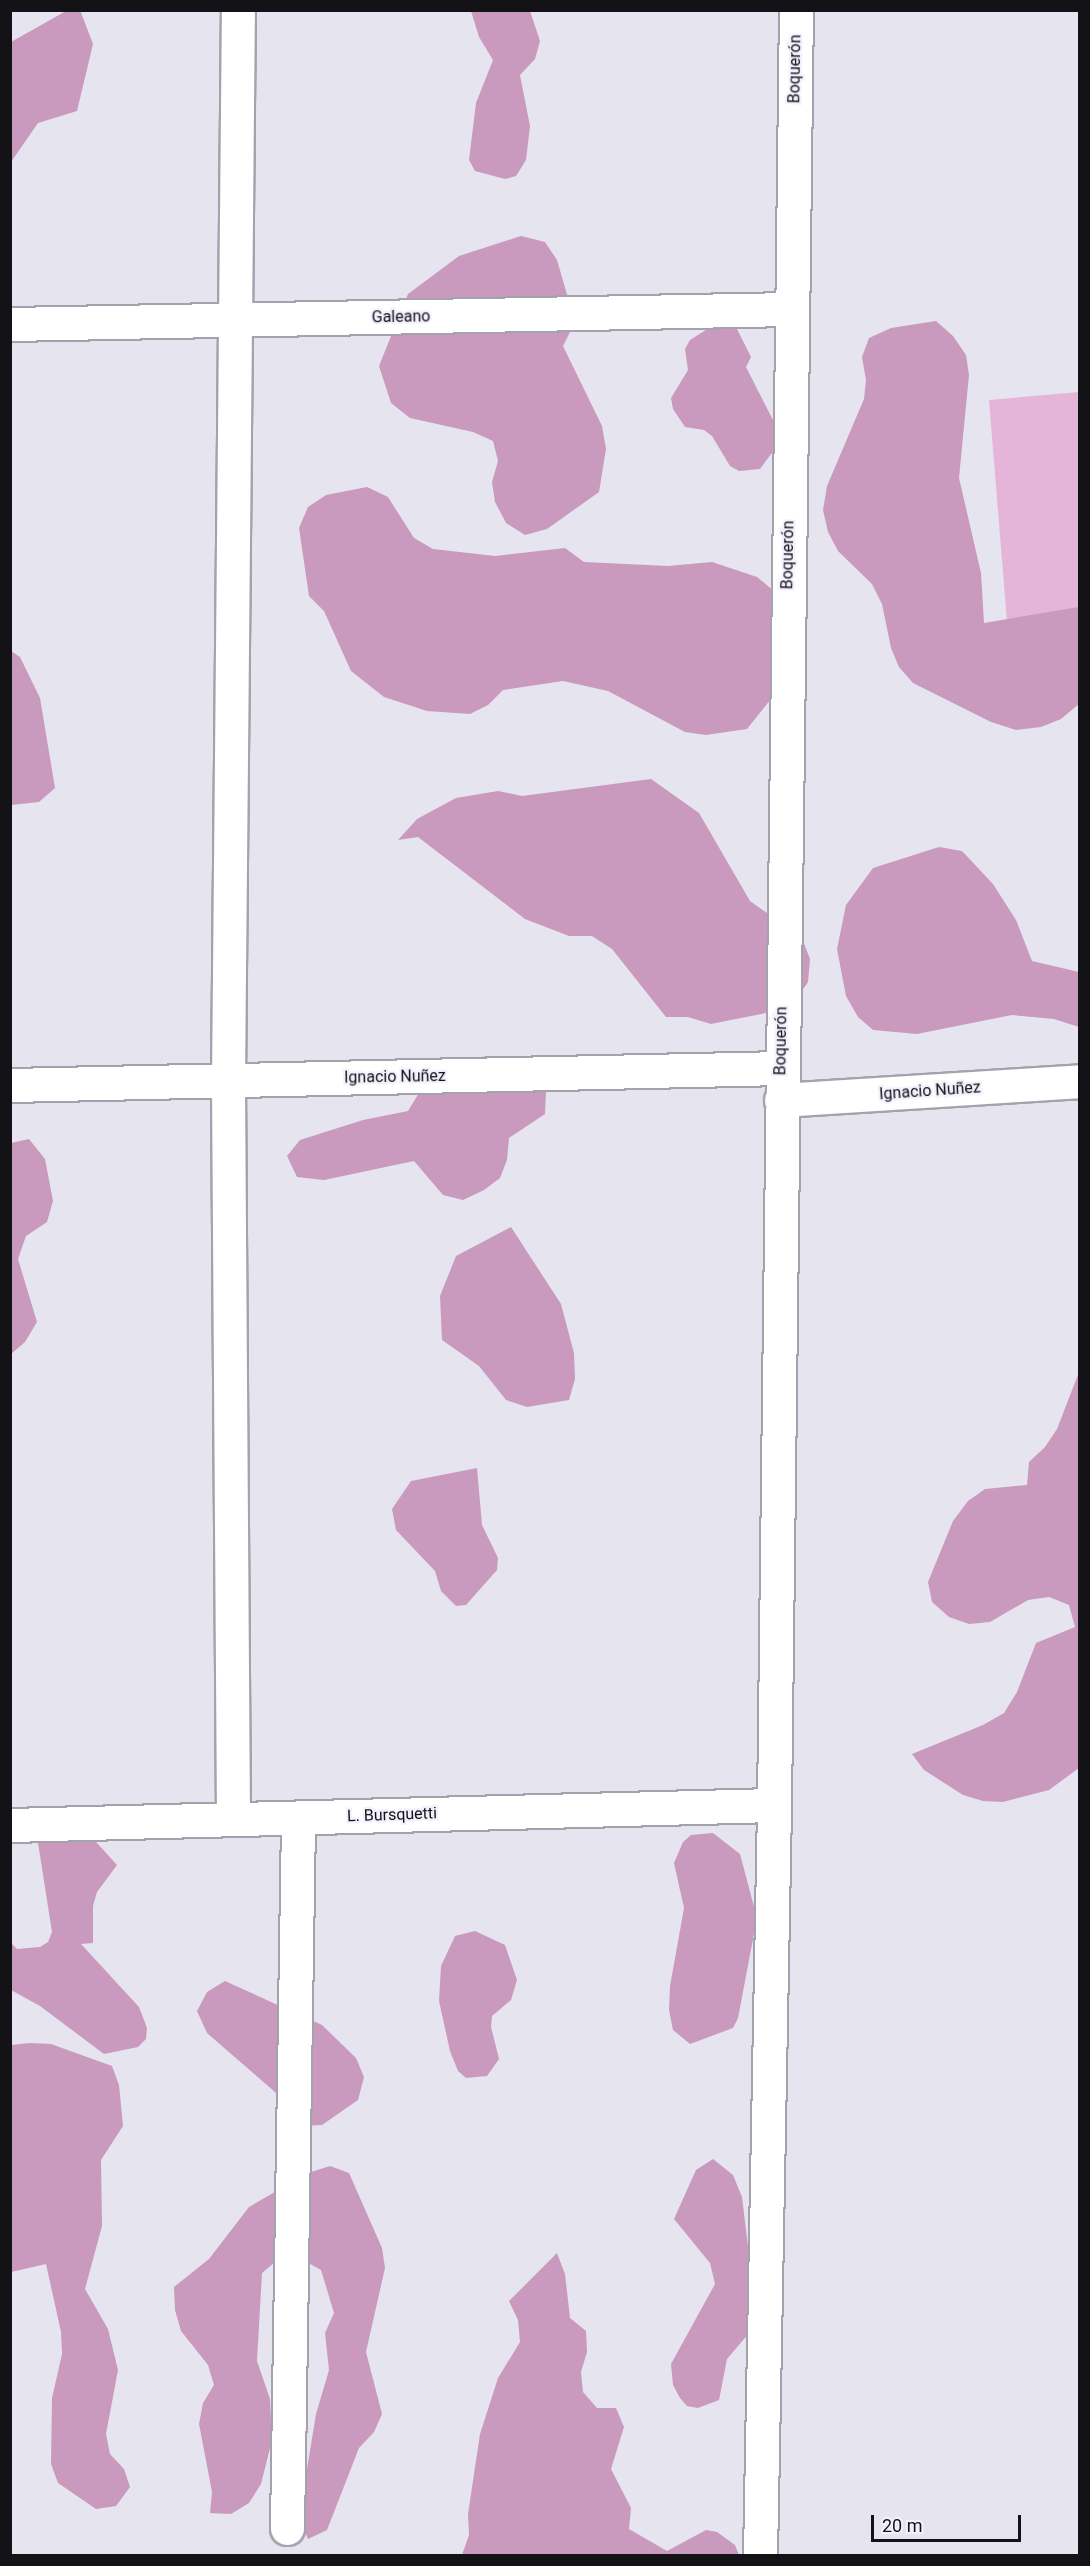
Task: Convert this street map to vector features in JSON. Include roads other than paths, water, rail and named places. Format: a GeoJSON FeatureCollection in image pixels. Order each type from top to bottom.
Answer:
{"type":"FeatureCollection","features":[{"type":"Feature","properties":{"kind":"street"},"geometry":{"type":"LineString","coordinates":[[233,1819],[228,1081],[237,320],[238,10]]}},
{"type":"Feature","properties":{"kind":"street","name":"Boquerón"},"geometry":{"type":"LineString","coordinates":[[760,2556],[774,1805],[780,1068],[796,10]]}},
{"type":"Feature","properties":{"kind":"street","name":"Galeano"},"geometry":{"type":"LineString","coordinates":[[10,324],[792,309]]}},
{"type":"Feature","properties":{"kind":"street","name":"Ignacio Nuñez"},"geometry":{"type":"LineString","coordinates":[[10,1086],[780,1068]]}},
{"type":"Feature","properties":{"kind":"street","name":"Ignacio Nuñez"},"geometry":{"type":"LineString","coordinates":[[781,1100],[1080,1081]]}},
{"type":"Feature","properties":{"kind":"street","name":"L. Bursquetti"},"geometry":{"type":"LineString","coordinates":[[10,1825],[774,1805]]}},
{"type":"Feature","properties":{"kind":"street"},"geometry":{"type":"LineString","coordinates":[[287,2528],[298,1818]]}}]}
